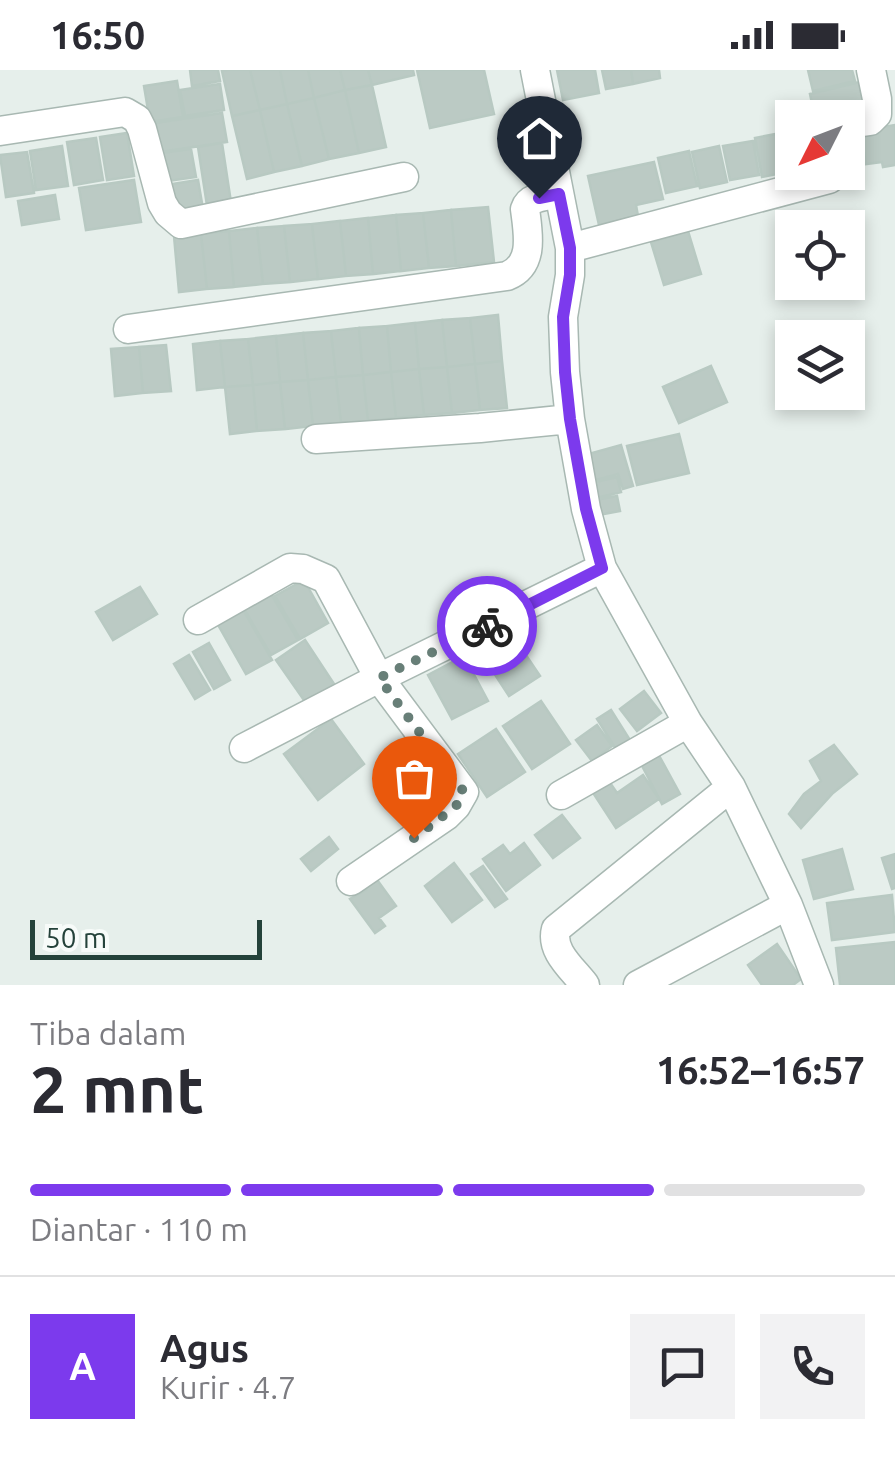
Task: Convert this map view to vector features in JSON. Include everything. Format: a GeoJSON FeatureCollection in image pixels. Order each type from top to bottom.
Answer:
{"type":"FeatureCollection","features":[{"type":"Feature","properties":{"kind":"street"},"geometry":{"type":"LineString","coordinates":[[535,70],[570,248],[563,317],[570,419],[586,509],[602,568],[688,723],[731,787],[788,905],[813,983]]}},
{"type":"Feature","properties":{"kind":"street"},"geometry":{"type":"LineString","coordinates":[[865,122],[877,114],[878,98],[870,70]]}},
{"type":"Feature","properties":{"kind":"street"},"geometry":{"type":"LineString","coordinates":[[0,131],[132,114],[142,129],[162,203],[181,224],[404,177]]}},
{"type":"Feature","properties":{"kind":"street"},"geometry":{"type":"LineString","coordinates":[[570,248],[787,190]]}},
{"type":"Feature","properties":{"kind":"street"},"geometry":{"type":"LineString","coordinates":[[128,329],[507,276],[523,265],[528,252],[524,209],[527,203],[559,194]]}},
{"type":"Feature","properties":{"kind":"street"},"geometry":{"type":"LineString","coordinates":[[316,438],[570,419]]}},
{"type":"Feature","properties":{"kind":"street"},"geometry":{"type":"LineString","coordinates":[[198,620],[290,568],[326,580],[379,678],[464,792],[446,816],[351,881]]}},
{"type":"Feature","properties":{"kind":"street"},"geometry":{"type":"LineString","coordinates":[[244,748],[602,568]]}},
{"type":"Feature","properties":{"kind":"street"},"geometry":{"type":"LineString","coordinates":[[561,796],[688,723]]}},
{"type":"Feature","properties":{"kind":"street"},"geometry":{"type":"LineString","coordinates":[[585,985],[556,949],[556,928],[731,787]]}},
{"type":"Feature","properties":{"kind":"street"},"geometry":{"type":"LineString","coordinates":[[638,985],[788,905]]}},
{"type":"Feature","properties":{"kind":"building"},"geometry":{"type":"Polygon","coordinates":[[[190,70],[218,70],[220,81],[192,86],[190,70]]]}},
{"type":"Feature","properties":{"kind":"building"},"geometry":{"type":"Polygon","coordinates":[[[250,70],[260,110],[232,116],[222,71],[250,70]]]}},
{"type":"Feature","properties":{"kind":"building"},"geometry":{"type":"Polygon","coordinates":[[[250,70],[280,70],[287,104],[260,110],[250,70]]]}},
{"type":"Feature","properties":{"kind":"building"},"geometry":{"type":"Polygon","coordinates":[[[280,70],[308,70],[314,98],[287,104],[280,70]]]}},
{"type":"Feature","properties":{"kind":"building"},"geometry":{"type":"Polygon","coordinates":[[[308,70],[340,70],[345,90],[314,98],[308,70]]]}},
{"type":"Feature","properties":{"kind":"building"},"geometry":{"type":"Polygon","coordinates":[[[340,70],[368,70],[372,85],[345,90],[340,70]]]}},
{"type":"Feature","properties":{"kind":"building"},"geometry":{"type":"Polygon","coordinates":[[[368,70],[413,70],[414,75],[372,85],[368,70]]]}},
{"type":"Feature","properties":{"kind":"building"},"geometry":{"type":"Polygon","coordinates":[[[417,70],[484,70],[494,114],[430,128],[417,70]]]}},
{"type":"Feature","properties":{"kind":"building"},"geometry":{"type":"Polygon","coordinates":[[[557,70],[595,70],[599,93],[563,100],[557,70]]]}},
{"type":"Feature","properties":{"kind":"building"},"geometry":{"type":"Polygon","coordinates":[[[602,70],[631,70],[633,84],[606,89],[602,70]]]}},
{"type":"Feature","properties":{"kind":"building"},"geometry":{"type":"Polygon","coordinates":[[[631,70],[659,70],[660,78],[633,84],[631,70]]]}},
{"type":"Feature","properties":{"kind":"building"},"geometry":{"type":"Polygon","coordinates":[[[808,70],[852,70],[855,81],[813,91],[808,70]]]}},
{"type":"Feature","properties":{"kind":"building"},"geometry":{"type":"Polygon","coordinates":[[[177,81],[183,117],[150,122],[144,86],[177,81]]]}},
{"type":"Feature","properties":{"kind":"building"},"geometry":{"type":"Polygon","coordinates":[[[860,82],[864,100],[811,100],[810,94],[860,82]]]}},
{"type":"Feature","properties":{"kind":"building"},"geometry":{"type":"Polygon","coordinates":[[[220,84],[224,110],[185,116],[180,90],[220,84]]]}},
{"type":"Feature","properties":{"kind":"building"},"geometry":{"type":"Polygon","coordinates":[[[372,85],[386,147],[359,153],[345,90],[372,85]]]}},
{"type":"Feature","properties":{"kind":"building"},"geometry":{"type":"Polygon","coordinates":[[[345,90],[359,153],[329,159],[314,98],[345,90]]]}},
{"type":"Feature","properties":{"kind":"building"},"geometry":{"type":"Polygon","coordinates":[[[314,98],[329,159],[302,166],[287,104],[314,98]]]}},
{"type":"Feature","properties":{"kind":"building"},"geometry":{"type":"Polygon","coordinates":[[[287,104],[302,166],[274,172],[260,110],[287,104]]]}},
{"type":"Feature","properties":{"kind":"building"},"geometry":{"type":"Polygon","coordinates":[[[260,110],[274,172],[247,179],[232,116],[260,110]]]}},
{"type":"Feature","properties":{"kind":"building"},"geometry":{"type":"Polygon","coordinates":[[[222,113],[227,142],[160,152],[155,123],[222,113]]]}},
{"type":"Feature","properties":{"kind":"building"},"geometry":{"type":"Polygon","coordinates":[[[895,125],[895,165],[866,164],[865,130],[895,125]]]}},
{"type":"Feature","properties":{"kind":"building"},"geometry":{"type":"Polygon","coordinates":[[[127,133],[134,176],[107,180],[100,137],[127,133]]]}},
{"type":"Feature","properties":{"kind":"building"},"geometry":{"type":"Polygon","coordinates":[[[775,134],[775,174],[762,177],[755,138],[775,134]]]}},
{"type":"Feature","properties":{"kind":"building"},"geometry":{"type":"Polygon","coordinates":[[[96,138],[103,180],[74,185],[67,142],[96,138]]]}},
{"type":"Feature","properties":{"kind":"building"},"geometry":{"type":"Polygon","coordinates":[[[753,141],[759,175],[730,180],[723,146],[753,141]]]}},
{"type":"Feature","properties":{"kind":"building"},"geometry":{"type":"Polygon","coordinates":[[[222,143],[232,209],[208,212],[198,147],[222,143]]]}},
{"type":"Feature","properties":{"kind":"building"},"geometry":{"type":"Polygon","coordinates":[[[62,146],[68,186],[36,190],[30,151],[62,146]]]}},
{"type":"Feature","properties":{"kind":"building"},"geometry":{"type":"Polygon","coordinates":[[[719,146],[727,182],[700,188],[692,152],[719,146]]]}},
{"type":"Feature","properties":{"kind":"building"},"geometry":{"type":"Polygon","coordinates":[[[191,149],[196,177],[167,181],[162,153],[191,149]]]}},
{"type":"Feature","properties":{"kind":"building"},"geometry":{"type":"Polygon","coordinates":[[[689,151],[697,186],[666,193],[658,158],[689,151]]]}},
{"type":"Feature","properties":{"kind":"building"},"geometry":{"type":"Polygon","coordinates":[[[27,152],[34,193],[6,197],[0,155],[27,152]]]}},
{"type":"Feature","properties":{"kind":"building"},"geometry":{"type":"Polygon","coordinates":[[[654,162],[663,199],[636,205],[638,216],[599,225],[588,176],[654,162]]]}},
{"type":"Feature","properties":{"kind":"building"},"geometry":{"type":"Polygon","coordinates":[[[134,180],[141,222],[86,230],[79,188],[134,180]]]}},
{"type":"Feature","properties":{"kind":"building"},"geometry":{"type":"Polygon","coordinates":[[[198,180],[203,209],[171,214],[166,185],[198,180]]]}},
{"type":"Feature","properties":{"kind":"building"},"geometry":{"type":"Polygon","coordinates":[[[55,195],[59,219],[22,225],[18,201],[55,195]]]}},
{"type":"Feature","properties":{"kind":"building"},"geometry":{"type":"Polygon","coordinates":[[[488,207],[494,262],[456,266],[451,210],[488,207]]]}},
{"type":"Feature","properties":{"kind":"building"},"geometry":{"type":"Polygon","coordinates":[[[451,210],[456,266],[429,268],[423,213],[451,210]]]}},
{"type":"Feature","properties":{"kind":"building"},"geometry":{"type":"Polygon","coordinates":[[[423,213],[429,268],[401,271],[396,215],[423,213]]]}},
{"type":"Feature","properties":{"kind":"building"},"geometry":{"type":"Polygon","coordinates":[[[396,215],[401,271],[373,274],[368,218],[396,215]]]}},
{"type":"Feature","properties":{"kind":"building"},"geometry":{"type":"Polygon","coordinates":[[[368,218],[373,274],[346,276],[340,221],[368,218]]]}},
{"type":"Feature","properties":{"kind":"building"},"geometry":{"type":"Polygon","coordinates":[[[340,221],[346,276],[318,279],[312,224],[340,221]]]}},
{"type":"Feature","properties":{"kind":"building"},"geometry":{"type":"Polygon","coordinates":[[[312,224],[318,279],[290,282],[284,226],[312,224]]]}},
{"type":"Feature","properties":{"kind":"building"},"geometry":{"type":"Polygon","coordinates":[[[284,226],[290,282],[263,284],[257,228],[284,226]]]}},
{"type":"Feature","properties":{"kind":"building"},"geometry":{"type":"Polygon","coordinates":[[[257,228],[263,284],[234,287],[229,231],[257,228]]]}},
{"type":"Feature","properties":{"kind":"building"},"geometry":{"type":"Polygon","coordinates":[[[229,231],[234,287],[207,289],[201,234],[229,231]]]}},
{"type":"Feature","properties":{"kind":"building"},"geometry":{"type":"Polygon","coordinates":[[[688,231],[701,274],[664,285],[651,242],[688,231]]]}},
{"type":"Feature","properties":{"kind":"building"},"geometry":{"type":"Polygon","coordinates":[[[201,234],[207,289],[179,292],[174,236],[201,234]]]}},
{"type":"Feature","properties":{"kind":"building"},"geometry":{"type":"Polygon","coordinates":[[[498,315],[502,361],[475,364],[470,318],[498,315]]]}},
{"type":"Feature","properties":{"kind":"building"},"geometry":{"type":"Polygon","coordinates":[[[470,318],[475,364],[447,367],[442,320],[470,318]]]}},
{"type":"Feature","properties":{"kind":"building"},"geometry":{"type":"Polygon","coordinates":[[[442,320],[447,367],[419,369],[415,323],[442,320]]]}},
{"type":"Feature","properties":{"kind":"building"},"geometry":{"type":"Polygon","coordinates":[[[415,323],[419,369],[391,372],[387,326],[415,323]]]}},
{"type":"Feature","properties":{"kind":"building"},"geometry":{"type":"Polygon","coordinates":[[[387,326],[391,372],[363,375],[359,328],[387,326]]]}},
{"type":"Feature","properties":{"kind":"building"},"geometry":{"type":"Polygon","coordinates":[[[359,328],[363,375],[336,377],[331,331],[359,328]]]}},
{"type":"Feature","properties":{"kind":"building"},"geometry":{"type":"Polygon","coordinates":[[[331,331],[336,377],[308,380],[303,333],[331,331]]]}},
{"type":"Feature","properties":{"kind":"building"},"geometry":{"type":"Polygon","coordinates":[[[303,333],[308,380],[280,382],[276,336],[303,333]]]}},
{"type":"Feature","properties":{"kind":"building"},"geometry":{"type":"Polygon","coordinates":[[[276,336],[280,382],[253,385],[248,339],[276,336]]]}},
{"type":"Feature","properties":{"kind":"building"},"geometry":{"type":"Polygon","coordinates":[[[248,339],[253,385],[225,387],[220,341],[248,339]]]}},
{"type":"Feature","properties":{"kind":"building"},"geometry":{"type":"Polygon","coordinates":[[[220,341],[225,387],[197,390],[193,344],[220,341]]]}},
{"type":"Feature","properties":{"kind":"building"},"geometry":{"type":"Polygon","coordinates":[[[166,345],[171,391],[143,393],[139,347],[166,345]]]}},
{"type":"Feature","properties":{"kind":"building"},"geometry":{"type":"Polygon","coordinates":[[[139,347],[143,393],[115,396],[111,349],[139,347]]]}},
{"type":"Feature","properties":{"kind":"building"},"geometry":{"type":"Polygon","coordinates":[[[502,361],[507,408],[480,410],[475,364],[502,361]]]}},
{"type":"Feature","properties":{"kind":"building"},"geometry":{"type":"Polygon","coordinates":[[[475,364],[480,410],[452,413],[447,367],[475,364]]]}},
{"type":"Feature","properties":{"kind":"building"},"geometry":{"type":"Polygon","coordinates":[[[711,366],[727,402],[679,423],[663,387],[711,366]]]}},
{"type":"Feature","properties":{"kind":"building"},"geometry":{"type":"Polygon","coordinates":[[[447,367],[452,413],[424,415],[419,369],[447,367]]]}},
{"type":"Feature","properties":{"kind":"building"},"geometry":{"type":"Polygon","coordinates":[[[419,369],[424,415],[396,418],[391,372],[419,369]]]}},
{"type":"Feature","properties":{"kind":"building"},"geometry":{"type":"Polygon","coordinates":[[[391,372],[396,418],[368,421],[363,375],[391,372]]]}},
{"type":"Feature","properties":{"kind":"building"},"geometry":{"type":"Polygon","coordinates":[[[363,375],[368,421],[341,423],[336,377],[363,375]]]}},
{"type":"Feature","properties":{"kind":"building"},"geometry":{"type":"Polygon","coordinates":[[[336,377],[341,423],[313,426],[308,380],[336,377]]]}},
{"type":"Feature","properties":{"kind":"building"},"geometry":{"type":"Polygon","coordinates":[[[308,380],[313,426],[285,429],[280,382],[308,380]]]}},
{"type":"Feature","properties":{"kind":"building"},"geometry":{"type":"Polygon","coordinates":[[[280,382],[285,429],[257,431],[253,385],[280,382]]]}},
{"type":"Feature","properties":{"kind":"building"},"geometry":{"type":"Polygon","coordinates":[[[253,385],[257,431],[230,434],[225,387],[253,385]]]}},
{"type":"Feature","properties":{"kind":"building"},"geometry":{"type":"Polygon","coordinates":[[[679,434],[689,473],[637,485],[627,446],[679,434]]]}},
{"type":"Feature","properties":{"kind":"building"},"geometry":{"type":"Polygon","coordinates":[[[621,445],[633,486],[623,489],[618,474],[589,482],[581,456],[621,445]]]}},
{"type":"Feature","properties":{"kind":"building"},"geometry":{"type":"Polygon","coordinates":[[[617,477],[621,492],[592,499],[587,484],[617,477]]]}},
{"type":"Feature","properties":{"kind":"building"},"geometry":{"type":"Polygon","coordinates":[[[617,496],[620,511],[593,516],[590,501],[617,496]]]}},
{"type":"Feature","properties":{"kind":"building"},"geometry":{"type":"Polygon","coordinates":[[[304,580],[328,623],[300,639],[275,596],[304,580]]]}},
{"type":"Feature","properties":{"kind":"building"},"geometry":{"type":"Polygon","coordinates":[[[140,587],[157,614],[113,640],[96,612],[140,587]]]}},
{"type":"Feature","properties":{"kind":"building"},"geometry":{"type":"Polygon","coordinates":[[[270,592],[298,640],[271,655],[243,607],[270,592]]]}},
{"type":"Feature","properties":{"kind":"building"},"geometry":{"type":"Polygon","coordinates":[[[242,608],[272,660],[246,674],[217,623],[242,608]]]}},
{"type":"Feature","properties":{"kind":"building"},"geometry":{"type":"Polygon","coordinates":[[[509,630],[540,676],[509,696],[479,650],[509,630]]]}},
{"type":"Feature","properties":{"kind":"building"},"geometry":{"type":"Polygon","coordinates":[[[305,640],[334,684],[306,703],[276,660],[305,640]]]}},
{"type":"Feature","properties":{"kind":"building"},"geometry":{"type":"Polygon","coordinates":[[[209,643],[230,680],[214,689],[193,652],[209,643]]]}},
{"type":"Feature","properties":{"kind":"building"},"geometry":{"type":"Polygon","coordinates":[[[189,655],[210,690],[195,699],[174,664],[189,655]]]}},
{"type":"Feature","properties":{"kind":"building"},"geometry":{"type":"Polygon","coordinates":[[[464,656],[488,701],[452,719],[428,675],[464,656]]]}},
{"type":"Feature","properties":{"kind":"building"},"geometry":{"type":"Polygon","coordinates":[[[644,691],[661,713],[637,731],[620,709],[644,691]]]}},
{"type":"Feature","properties":{"kind":"building"},"geometry":{"type":"Polygon","coordinates":[[[541,701],[570,744],[532,769],[503,726],[541,701]]]}},
{"type":"Feature","properties":{"kind":"building"},"geometry":{"type":"Polygon","coordinates":[[[611,710],[630,740],[616,749],[597,719],[611,710]]]}},
{"type":"Feature","properties":{"kind":"building"},"geometry":{"type":"Polygon","coordinates":[[[331,719],[364,764],[318,800],[284,754],[331,719]]]}},
{"type":"Feature","properties":{"kind":"building"},"geometry":{"type":"Polygon","coordinates":[[[597,725],[612,746],[592,761],[576,740],[597,725]]]}},
{"type":"Feature","properties":{"kind":"building"},"geometry":{"type":"Polygon","coordinates":[[[496,729],[525,772],[487,797],[458,754],[496,729]]]}},
{"type":"Feature","properties":{"kind":"building"},"geometry":{"type":"Polygon","coordinates":[[[834,745],[857,774],[801,828],[789,814],[804,794],[821,781],[810,761],[834,745]]]}},
{"type":"Feature","properties":{"kind":"building"},"geometry":{"type":"Polygon","coordinates":[[[656,750],[680,794],[662,804],[639,760],[656,750]]]}},
{"type":"Feature","properties":{"kind":"building"},"geometry":{"type":"Polygon","coordinates":[[[643,775],[659,799],[616,828],[590,788],[606,777],[617,793],[643,775]]]}},
{"type":"Feature","properties":{"kind":"building"},"geometry":{"type":"Polygon","coordinates":[[[562,815],[580,838],[553,858],[535,835],[562,815]]]}},
{"type":"Feature","properties":{"kind":"building"},"geometry":{"type":"Polygon","coordinates":[[[329,837],[338,849],[311,871],[301,859],[329,837]]]}},
{"type":"Feature","properties":{"kind":"building"},"geometry":{"type":"Polygon","coordinates":[[[524,843],[540,865],[506,891],[483,859],[503,845],[510,854],[524,843]]]}},
{"type":"Feature","properties":{"kind":"building"},"geometry":{"type":"Polygon","coordinates":[[[842,849],[853,889],[814,899],[803,860],[842,849]]]}},
{"type":"Feature","properties":{"kind":"building"},"geometry":{"type":"Polygon","coordinates":[[[895,854],[895,888],[892,889],[882,858],[895,854]]]}},
{"type":"Feature","properties":{"kind":"building"},"geometry":{"type":"Polygon","coordinates":[[[454,863],[482,900],[452,922],[425,886],[454,863]]]}},
{"type":"Feature","properties":{"kind":"building"},"geometry":{"type":"Polygon","coordinates":[[[483,866],[507,899],[495,907],[471,874],[483,866]]]}},
{"type":"Feature","properties":{"kind":"building"},"geometry":{"type":"Polygon","coordinates":[[[375,877],[396,906],[379,918],[385,926],[375,933],[350,899],[366,890],[362,886],[375,877]]]}},
{"type":"Feature","properties":{"kind":"building"},"geometry":{"type":"Polygon","coordinates":[[[892,895],[895,932],[832,940],[827,903],[892,895]]]}},
{"type":"Feature","properties":{"kind":"building"},"geometry":{"type":"Polygon","coordinates":[[[895,942],[895,985],[840,985],[836,948],[895,942]]]}},
{"type":"Feature","properties":{"kind":"building"},"geometry":{"type":"Polygon","coordinates":[[[777,944],[801,979],[793,985],[762,985],[748,965],[777,944]]]}},
{"type":"Feature","properties":{"kind":"way so far"},"geometry":{"type":"LineString","coordinates":[[414,838],[446,816],[464,792],[379,678],[487,626]]}},
{"type":"Feature","properties":{"kind":"route"},"geometry":{"type":"LineString","coordinates":[[487,626],[602,568],[586,509],[565,372],[563,317],[570,248],[559,194],[539,198]]}}]}
